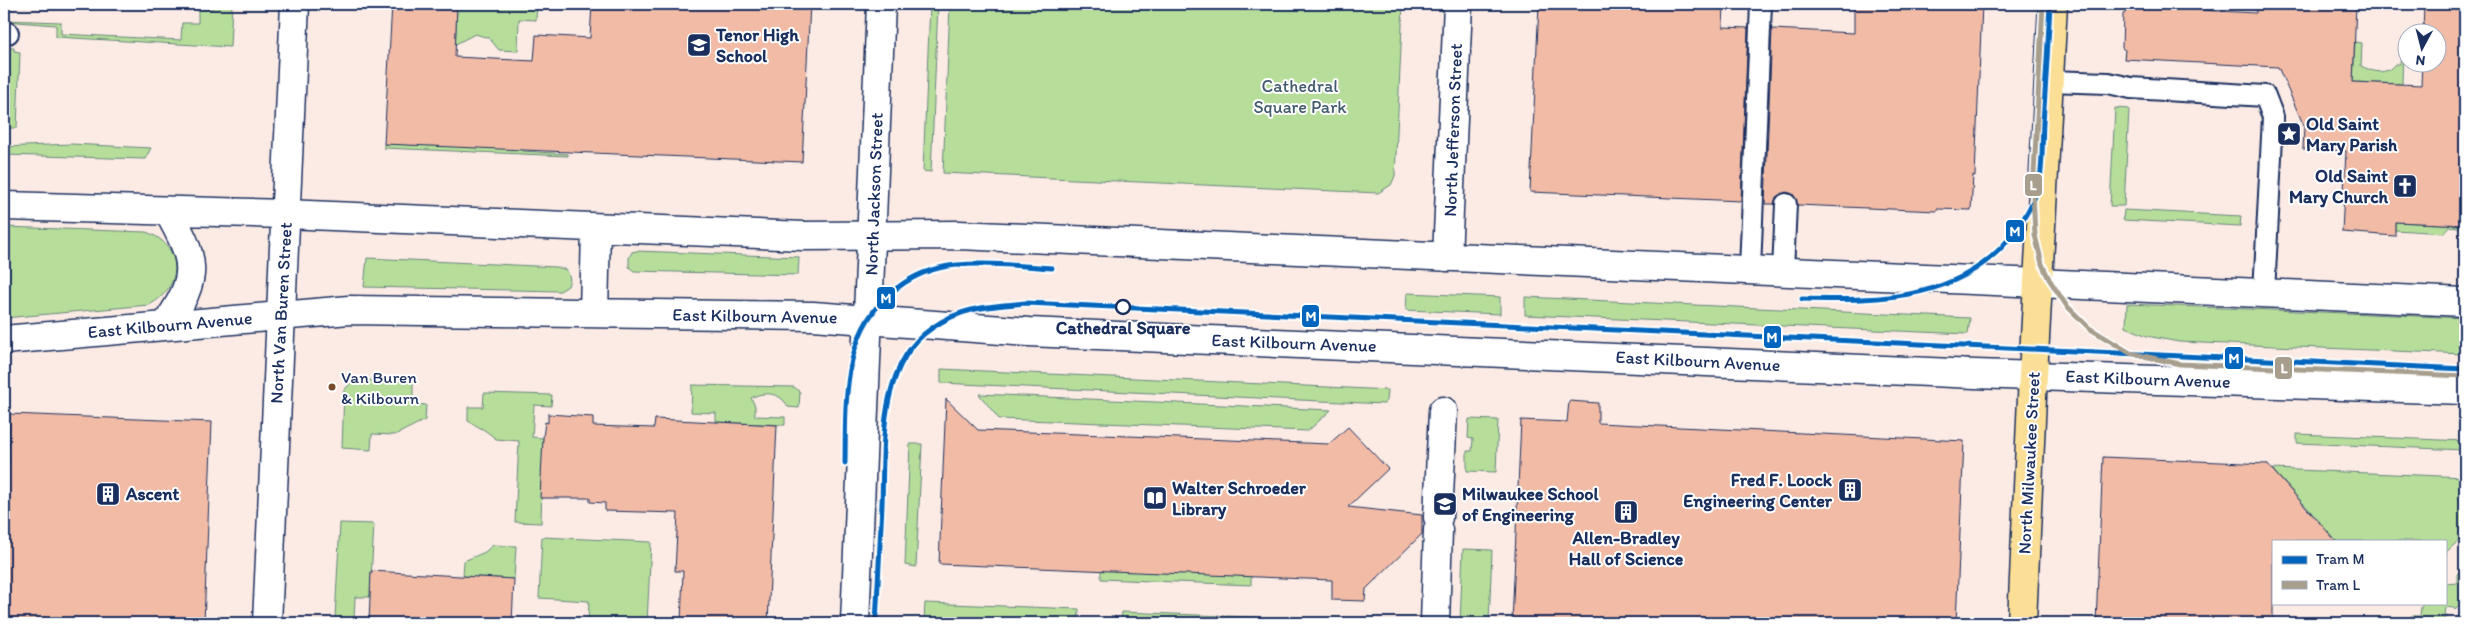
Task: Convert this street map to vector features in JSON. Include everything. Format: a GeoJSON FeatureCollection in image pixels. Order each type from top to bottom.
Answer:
{"type":"FeatureCollection","features":[{"type":"Feature","properties":{"kind":"main road","name":"North Milwaukee Street"},"geometry":{"type":"LineString","coordinates":[[2022,623],[2032,375],[2053,4]]}},
{"type":"Feature","properties":{"kind":"street","name":"North Van Buren Street"},"geometry":{"type":"LineString","coordinates":[[267,623],[294,4]]}},
{"type":"Feature","properties":{"kind":"street","name":"North Jackson Street"},"geometry":{"type":"LineString","coordinates":[[854,623],[881,4]]}},
{"type":"Feature","properties":{"kind":"street","name":"North Jefferson Street"},"geometry":{"type":"LineString","coordinates":[[1447,257],[1458,4]]}},
{"type":"Feature","properties":{"kind":"street"},"geometry":{"type":"LineString","coordinates":[[4,206],[285,214],[596,229],[803,236],[959,235],[2465,302]]}},
{"type":"Feature","properties":{"kind":"street"},"geometry":{"type":"LineString","coordinates":[[166,325],[186,292],[192,266],[180,234],[168,211]]}},
{"type":"Feature","properties":{"kind":"street"},"geometry":{"type":"LineString","coordinates":[[594,313],[596,229]]}},
{"type":"Feature","properties":{"kind":"street","name":"East Kilbourn Avenue"},"geometry":{"type":"LineString","coordinates":[[4,340],[349,310],[813,316],[1030,332],[2032,375],[2465,390]]}},
{"type":"Feature","properties":{"kind":"street"},"geometry":{"type":"LineString","coordinates":[[1435,623],[1443,411]]}},
{"type":"Feature","properties":{"kind":"lane"},"geometry":{"type":"LineString","coordinates":[[1750,269],[1761,4]]}},
{"type":"Feature","properties":{"kind":"lane"},"geometry":{"type":"LineString","coordinates":[[2049,81],[2108,83],[2131,88],[2265,96],[2273,117],[2264,293]]}},
{"type":"Feature","properties":{"kind":"lane"},"geometry":{"type":"LineString","coordinates":[[1782,271],[1786,204]]}},
{"type":"Feature","properties":{"kind":"green space"},"geometry":{"type":"Polygon","coordinates":[[[213,4],[232,4],[230,47],[56,37],[56,25],[4,20],[61,22],[61,34],[181,40],[182,23],[198,23],[198,9],[212,9],[213,4]]]}},
{"type":"Feature","properties":{"kind":"green space"},"geometry":{"type":"Polygon","coordinates":[[[457,4],[537,4],[536,20],[519,19],[518,51],[499,50],[489,38],[475,34],[452,46],[456,32],[457,4]]]}},
{"type":"Feature","properties":{"kind":"green space"},"geometry":{"type":"Polygon","coordinates":[[[930,4],[938,4],[931,172],[923,171],[930,4]]]}},
{"type":"Feature","properties":{"kind":"green space","name":"Cathedral Square Park"},"geometry":{"type":"Polygon","coordinates":[[[950,4],[1403,4],[1395,176],[1391,185],[1378,193],[943,173],[950,4]]]}},
{"type":"Feature","properties":{"kind":"green space"},"geometry":{"type":"Polygon","coordinates":[[[2355,42],[2362,43],[2361,66],[2379,72],[2387,70],[2396,64],[2396,72],[2402,72],[2402,84],[2353,82],[2355,42]]]}},
{"type":"Feature","properties":{"kind":"green space"},"geometry":{"type":"Polygon","coordinates":[[[4,48],[14,48],[14,51],[20,52],[17,128],[4,128],[4,48]]]}},
{"type":"Feature","properties":{"kind":"green space"},"geometry":{"type":"Polygon","coordinates":[[[2115,108],[2129,109],[2124,206],[2110,206],[2115,108]]]}},
{"type":"Feature","properties":{"kind":"green space"},"geometry":{"type":"Polygon","coordinates":[[[71,144],[151,148],[145,159],[4,155],[4,147],[71,144]]]}},
{"type":"Feature","properties":{"kind":"green space"},"geometry":{"type":"Polygon","coordinates":[[[384,144],[522,148],[522,151],[568,154],[568,156],[384,148],[384,144]]]}},
{"type":"Feature","properties":{"kind":"green space"},"geometry":{"type":"Polygon","coordinates":[[[2124,210],[2241,216],[2240,226],[2123,220],[2124,210]]]}},
{"type":"Feature","properties":{"kind":"green space"},"geometry":{"type":"Polygon","coordinates":[[[2395,222],[2465,225],[2465,228],[2450,226],[2444,233],[2395,230],[2395,222]]]}},
{"type":"Feature","properties":{"kind":"green space"},"geometry":{"type":"Polygon","coordinates":[[[4,227],[146,232],[158,238],[167,246],[173,256],[175,267],[173,277],[169,288],[149,305],[4,318],[4,227]]]}},
{"type":"Feature","properties":{"kind":"green space"},"geometry":{"type":"Polygon","coordinates":[[[632,252],[799,257],[798,275],[634,271],[629,267],[629,258],[632,252]]]}},
{"type":"Feature","properties":{"kind":"green space"},"geometry":{"type":"Polygon","coordinates":[[[367,258],[556,267],[567,270],[570,279],[568,286],[560,291],[364,287],[367,258]]]}},
{"type":"Feature","properties":{"kind":"green space"},"geometry":{"type":"Polygon","coordinates":[[[1407,293],[1500,297],[1500,314],[1406,310],[1407,293]]]}},
{"type":"Feature","properties":{"kind":"green space"},"geometry":{"type":"Polygon","coordinates":[[[1525,297],[1970,318],[1968,334],[1525,315],[1525,297]]]}},
{"type":"Feature","properties":{"kind":"green space"},"geometry":{"type":"Polygon","coordinates":[[[2127,304],[2465,318],[2465,354],[2179,342],[2147,336],[2126,327],[2127,304]]]}},
{"type":"Feature","properties":{"kind":"green space"},"geometry":{"type":"Polygon","coordinates":[[[941,369],[1388,390],[1387,401],[1384,404],[941,383],[941,369]]]}},
{"type":"Feature","properties":{"kind":"green space"},"geometry":{"type":"Polygon","coordinates":[[[354,380],[413,381],[413,404],[426,405],[425,420],[395,435],[372,434],[371,450],[342,448],[344,390],[354,380]]]}},
{"type":"Feature","properties":{"kind":"green space"},"geometry":{"type":"Polygon","coordinates":[[[692,385],[794,387],[800,392],[799,408],[788,407],[781,398],[772,394],[761,394],[751,398],[755,406],[755,416],[785,417],[785,425],[716,422],[716,413],[691,412],[692,385]]]}},
{"type":"Feature","properties":{"kind":"green space"},"geometry":{"type":"Polygon","coordinates":[[[484,393],[552,395],[551,406],[534,405],[532,437],[543,438],[541,523],[515,522],[519,441],[496,439],[468,421],[468,407],[483,407],[484,393]]]}},
{"type":"Feature","properties":{"kind":"green space"},"geometry":{"type":"Polygon","coordinates":[[[979,394],[1331,410],[1308,431],[999,419],[979,394]]]}},
{"type":"Feature","properties":{"kind":"green space"},"geometry":{"type":"Polygon","coordinates":[[[1469,419],[1498,420],[1496,472],[1467,471],[1467,451],[1472,451],[1473,439],[1468,438],[1469,419]]]}},
{"type":"Feature","properties":{"kind":"green space"},"geometry":{"type":"Polygon","coordinates":[[[2297,434],[2465,441],[2465,450],[2297,443],[2297,434]]]}},
{"type":"Feature","properties":{"kind":"green space"},"geometry":{"type":"Polygon","coordinates":[[[910,444],[922,444],[916,567],[905,565],[910,444]]]}},
{"type":"Feature","properties":{"kind":"green space"},"geometry":{"type":"Polygon","coordinates":[[[2272,469],[2465,477],[2465,535],[2446,552],[2446,540],[2330,540],[2320,529],[2320,522],[2272,469]]]}},
{"type":"Feature","properties":{"kind":"green space"},"geometry":{"type":"Polygon","coordinates":[[[340,523],[374,524],[370,597],[355,597],[354,619],[335,618],[340,523]]]}},
{"type":"Feature","properties":{"kind":"green space"},"geometry":{"type":"Polygon","coordinates":[[[542,537],[651,542],[647,623],[588,623],[589,601],[539,598],[542,537]]]}},
{"type":"Feature","properties":{"kind":"green space"},"geometry":{"type":"Polygon","coordinates":[[[493,545],[516,546],[514,579],[463,576],[464,561],[485,552],[493,545]]]}},
{"type":"Feature","properties":{"kind":"green space"},"geometry":{"type":"Polygon","coordinates":[[[1463,549],[1492,550],[1489,623],[1460,623],[1463,549]]]}},
{"type":"Feature","properties":{"kind":"green space"},"geometry":{"type":"Polygon","coordinates":[[[2465,566],[2463,599],[2465,600],[2455,610],[2454,608],[2445,607],[2444,616],[2448,616],[2440,623],[2402,623],[2411,616],[2420,616],[2423,604],[2446,604],[2446,584],[2457,583],[2457,574],[2465,566]]]}},
{"type":"Feature","properties":{"kind":"green space"},"geometry":{"type":"Polygon","coordinates":[[[1101,570],[1251,576],[1251,585],[1101,579],[1101,570]]]}},
{"type":"Feature","properties":{"kind":"green space"},"geometry":{"type":"Polygon","coordinates":[[[925,603],[1079,609],[1078,623],[924,621],[925,603]]]}},
{"type":"Feature","properties":{"kind":"green space"},"geometry":{"type":"Polygon","coordinates":[[[1122,612],[1325,620],[1325,623],[1121,623],[1122,612]]]}},
{"type":"Feature","properties":{"kind":"building"},"geometry":{"type":"Polygon","coordinates":[[[392,4],[457,4],[455,57],[534,61],[536,35],[590,38],[592,4],[810,4],[802,162],[384,144],[392,4]]]}},
{"type":"Feature","properties":{"kind":"building"},"geometry":{"type":"Polygon","coordinates":[[[1539,4],[1724,4],[1723,27],[1748,28],[1741,201],[1530,192],[1539,4]]]}},
{"type":"Feature","properties":{"kind":"building"},"geometry":{"type":"Polygon","coordinates":[[[1854,4],[1982,4],[1975,176],[1973,175],[1971,210],[1937,209],[1937,211],[1798,205],[1793,194],[1786,192],[1776,197],[1774,204],[1765,204],[1772,29],[1854,33],[1854,4]]]}},
{"type":"Feature","properties":{"kind":"building"},"geometry":{"type":"Polygon","coordinates":[[[2127,4],[2192,4],[2192,6],[2199,6],[2199,10],[2256,13],[2256,8],[2279,9],[2279,4],[2356,4],[2353,82],[2421,85],[2422,72],[2446,72],[2446,22],[2423,22],[2424,4],[2465,4],[2465,225],[2395,222],[2395,236],[2342,232],[2346,151],[2303,149],[2304,126],[2278,67],[2124,59],[2125,50],[2122,48],[2123,14],[2127,12],[2127,4]]]}},
{"type":"Feature","properties":{"kind":"building","name":"Walter Schroeder Library"},"geometry":{"type":"Polygon","coordinates":[[[946,399],[978,430],[1329,444],[1348,427],[1388,469],[1348,507],[1422,515],[1422,534],[1366,589],[1365,601],[1332,600],[1332,580],[939,564],[946,399]]]}},
{"type":"Feature","properties":{"kind":"building"},"geometry":{"type":"Polygon","coordinates":[[[1569,401],[1598,403],[1598,423],[1964,441],[1956,623],[1512,623],[1521,420],[1567,422],[1569,401]]]}},
{"type":"Feature","properties":{"kind":"building","name":"Ascent"},"geometry":{"type":"Polygon","coordinates":[[[10,414],[212,422],[204,623],[4,623],[10,414]]]}},
{"type":"Feature","properties":{"kind":"building"},"geometry":{"type":"Polygon","coordinates":[[[548,414],[593,417],[593,426],[654,428],[655,419],[777,425],[768,623],[681,623],[683,571],[675,571],[678,513],[605,511],[605,503],[590,502],[590,498],[540,498],[543,438],[545,422],[548,423],[548,414]]]}},
{"type":"Feature","properties":{"kind":"building"},"geometry":{"type":"Polygon","coordinates":[[[2103,457],[2267,464],[2335,540],[2272,540],[2273,623],[2096,623],[2103,457]]]}},
{"type":"Feature","properties":{"kind":"building"},"geometry":{"type":"Polygon","coordinates":[[[371,571],[514,579],[512,623],[369,623],[371,571]]]}},
{"type":"Feature","properties":{"kind":"tram line","name":"L"},"geometry":{"type":"LineString","coordinates":[[2043,4],[2033,192],[2035,235],[2042,264],[2049,279],[2066,305],[2089,328],[2130,353],[2180,364],[2465,376]]}},
{"type":"Feature","properties":{"kind":"tram line","name":"M"},"geometry":{"type":"LineString","coordinates":[[1802,299],[1832,300],[1891,297],[1920,292],[1947,284],[1972,271],[1995,253],[2016,230],[2031,206],[2040,179],[2050,4]]}},
{"type":"Feature","properties":{"kind":"tram line","name":"M"},"geometry":{"type":"LineString","coordinates":[[845,463],[847,391],[856,345],[865,324],[879,305],[897,288],[925,272],[957,265],[981,264],[1052,268]]}},
{"type":"Feature","properties":{"kind":"tram line","name":"M"},"geometry":{"type":"LineString","coordinates":[[876,623],[884,434],[887,409],[893,385],[901,363],[914,344],[932,328],[954,316],[989,307],[1026,303],[2465,369]]}},
{"type":"Feature","properties":{"kind":"place","name":"Tenor High School"},"geometry":{"type":"Point","coordinates":[699,45]}},
{"type":"Feature","properties":{"kind":"place","name":"Old Saint Mary Parish"},"geometry":{"type":"Point","coordinates":[2289,134]}},
{"type":"Feature","properties":{"kind":"place","name":"Old Saint Mary Church"},"geometry":{"type":"Point","coordinates":[2405,186]}},
{"type":"Feature","properties":{"kind":"place","name":"Cathedral Square"},"geometry":{"type":"Point","coordinates":[1123,307]}},
{"type":"Feature","properties":{"kind":"place","name":"Van Buren & Kilbourn"},"geometry":{"type":"Point","coordinates":[332,387]}},
{"type":"Feature","properties":{"kind":"place","name":"Fred F. Loock Engineering Center"},"geometry":{"type":"Point","coordinates":[1850,490]}},
{"type":"Feature","properties":{"kind":"place","name":"Ascent"},"geometry":{"type":"Point","coordinates":[108,494]}},
{"type":"Feature","properties":{"kind":"place","name":"Walter Schroeder Library"},"geometry":{"type":"Point","coordinates":[1155,498]}},
{"type":"Feature","properties":{"kind":"place","name":"Milwaukee School of Engineering"},"geometry":{"type":"Point","coordinates":[1445,504]}},
{"type":"Feature","properties":{"kind":"place","name":"Allen-Bradley Hall of Science"},"geometry":{"type":"Point","coordinates":[1626,512]}}]}
